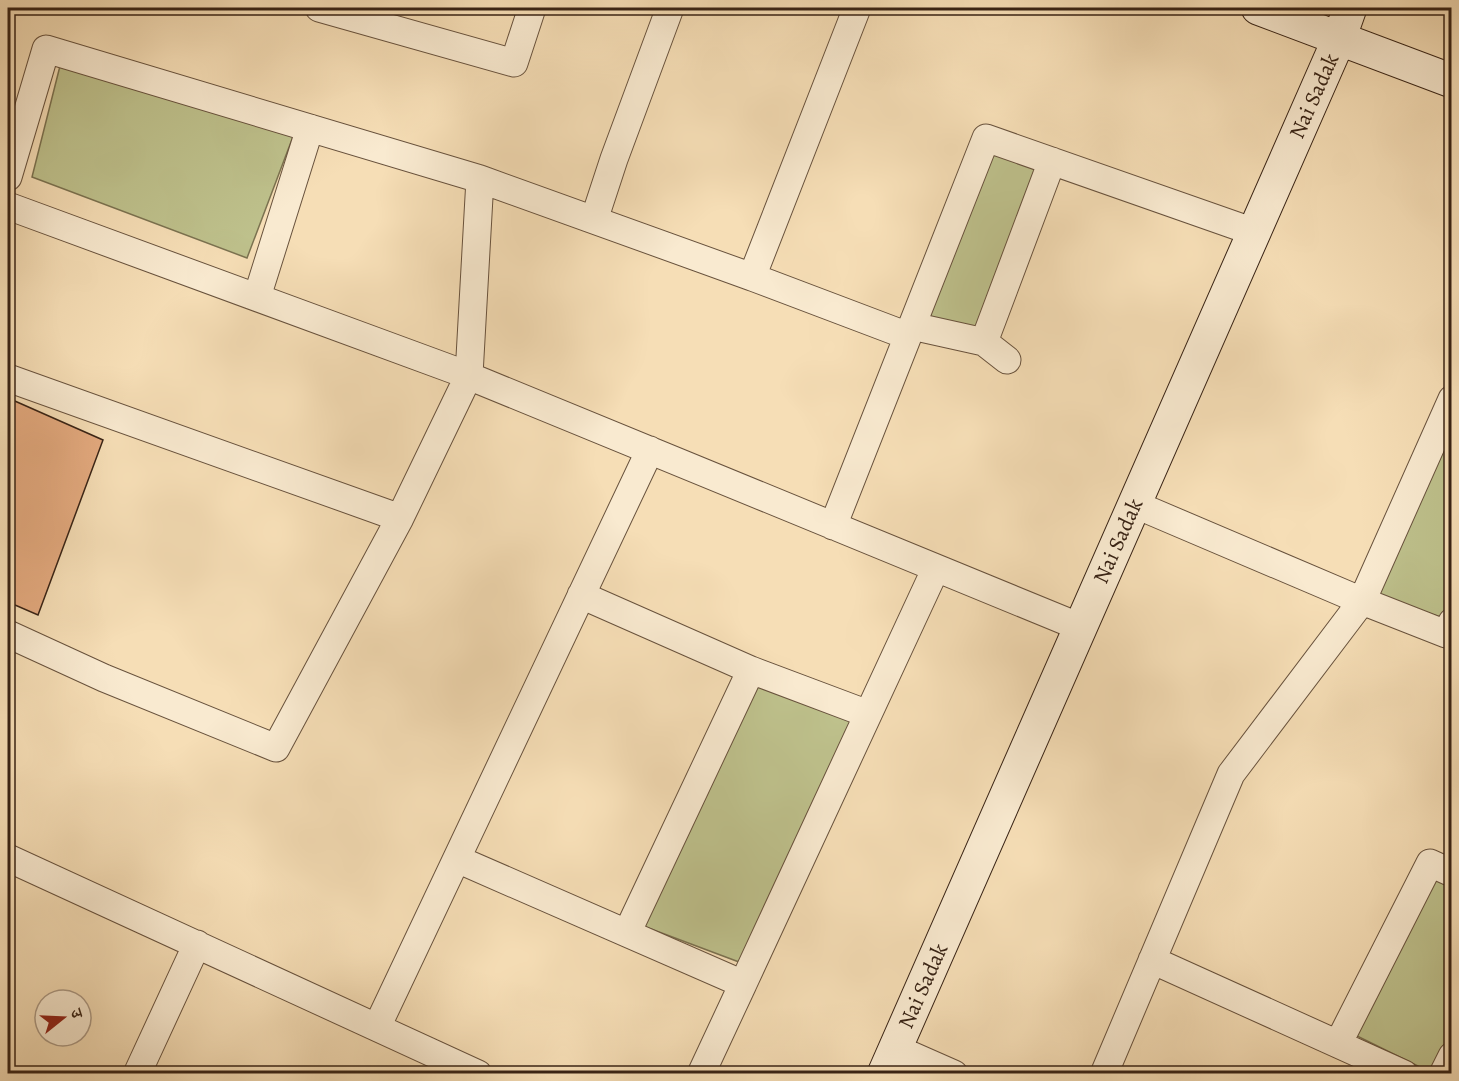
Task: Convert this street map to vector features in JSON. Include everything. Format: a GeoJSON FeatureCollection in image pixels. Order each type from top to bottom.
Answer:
{"type":"FeatureCollection","features":[{"type":"Feature","properties":{"kind":"street"},"geometry":{"type":"LineString","coordinates":[[319,8],[513,63],[532,8]]}},
{"type":"Feature","properties":{"kind":"street"},"geometry":{"type":"LineString","coordinates":[[594,220],[670,8]]}},
{"type":"Feature","properties":{"kind":"street"},"geometry":{"type":"LineString","coordinates":[[752,277],[857,8]]}},
{"type":"Feature","properties":{"kind":"street"},"geometry":{"type":"LineString","coordinates":[[1258,8],[1452,81]]}},
{"type":"Feature","properties":{"kind":"street","name":"Nai Sadak"},"geometry":{"type":"LineString","coordinates":[[890,1061],[1339,39],[1350,8]]}},
{"type":"Feature","properties":{"kind":"street"},"geometry":{"type":"LineString","coordinates":[[8,177],[46,49],[480,179],[910,331],[984,342],[1007,360]]}},
{"type":"Feature","properties":{"kind":"street"},"geometry":{"type":"LineString","coordinates":[[257,297],[310,128]]}},
{"type":"Feature","properties":{"kind":"street"},"geometry":{"type":"LineString","coordinates":[[833,526],[986,138],[1254,232]]}},
{"type":"Feature","properties":{"kind":"street"},"geometry":{"type":"LineString","coordinates":[[984,342],[1052,161]]}},
{"type":"Feature","properties":{"kind":"street"},"geometry":{"type":"LineString","coordinates":[[8,634],[104,678],[276,748],[400,518],[469,375],[480,179]]}},
{"type":"Feature","properties":{"kind":"street"},"geometry":{"type":"LineString","coordinates":[[8,206],[469,375],[1080,627]]}},
{"type":"Feature","properties":{"kind":"street"},"geometry":{"type":"LineString","coordinates":[[8,378],[400,518]]}},
{"type":"Feature","properties":{"kind":"street"},"geometry":{"type":"LineString","coordinates":[[1104,1074],[1231,774],[1362,601],[1452,399]]}},
{"type":"Feature","properties":{"kind":"street"},"geometry":{"type":"LineString","coordinates":[[377,1027],[650,450]]}},
{"type":"Feature","properties":{"kind":"street"},"geometry":{"type":"LineString","coordinates":[[1134,504],[1362,601],[1446,634],[1452,622]]}},
{"type":"Feature","properties":{"kind":"street"},"geometry":{"type":"LineString","coordinates":[[701,1074],[936,568]]}},
{"type":"Feature","properties":{"kind":"street"},"geometry":{"type":"LineString","coordinates":[[581,595],[751,670],[868,714]]}},
{"type":"Feature","properties":{"kind":"street"},"geometry":{"type":"LineString","coordinates":[[627,933],[751,670]]}},
{"type":"Feature","properties":{"kind":"street"},"geometry":{"type":"LineString","coordinates":[[8,858],[478,1074]]}},
{"type":"Feature","properties":{"kind":"street"},"geometry":{"type":"LineString","coordinates":[[457,859],[743,984]]}},
{"type":"Feature","properties":{"kind":"street"},"geometry":{"type":"LineString","coordinates":[[1338,1044],[1430,863],[1452,873]]}},
{"type":"Feature","properties":{"kind":"street"},"geometry":{"type":"LineString","coordinates":[[137,1074],[197,944]]}},
{"type":"Feature","properties":{"kind":"street"},"geometry":{"type":"LineString","coordinates":[[1152,960],[1404,1074]]}},
{"type":"Feature","properties":{"kind":"street"},"geometry":{"type":"LineString","coordinates":[[1443,1074],[1452,1056]]}},
{"type":"Feature","properties":{"kind":"street"},"geometry":{"type":"LineString","coordinates":[[890,1061],[954,1074]]}},
{"type":"Feature","properties":{"kind":"green space"},"geometry":{"type":"Polygon","coordinates":[[[60,66],[294,134],[247,258],[32,177],[60,66]]]}},
{"type":"Feature","properties":{"kind":"green space"},"geometry":{"type":"Polygon","coordinates":[[[992,150],[1039,168],[979,331],[924,319],[992,150]]]}},
{"type":"Feature","properties":{"kind":"green space"},"geometry":{"type":"Polygon","coordinates":[[[1451,423],[1451,600],[1443,618],[1376,595],[1451,423]]]}},
{"type":"Feature","properties":{"kind":"green space"},"geometry":{"type":"Polygon","coordinates":[[[756,686],[852,720],[739,962],[643,926],[756,686]]]}},
{"type":"Feature","properties":{"kind":"green space"},"geometry":{"type":"Polygon","coordinates":[[[1437,877],[1451,883],[1451,1033],[1432,1073],[1355,1035],[1437,877]]]}},
{"type":"Feature","properties":{"kind":"building"},"geometry":{"type":"Polygon","coordinates":[[[8,398],[103,440],[38,615],[8,602],[8,398]]]}}]}
